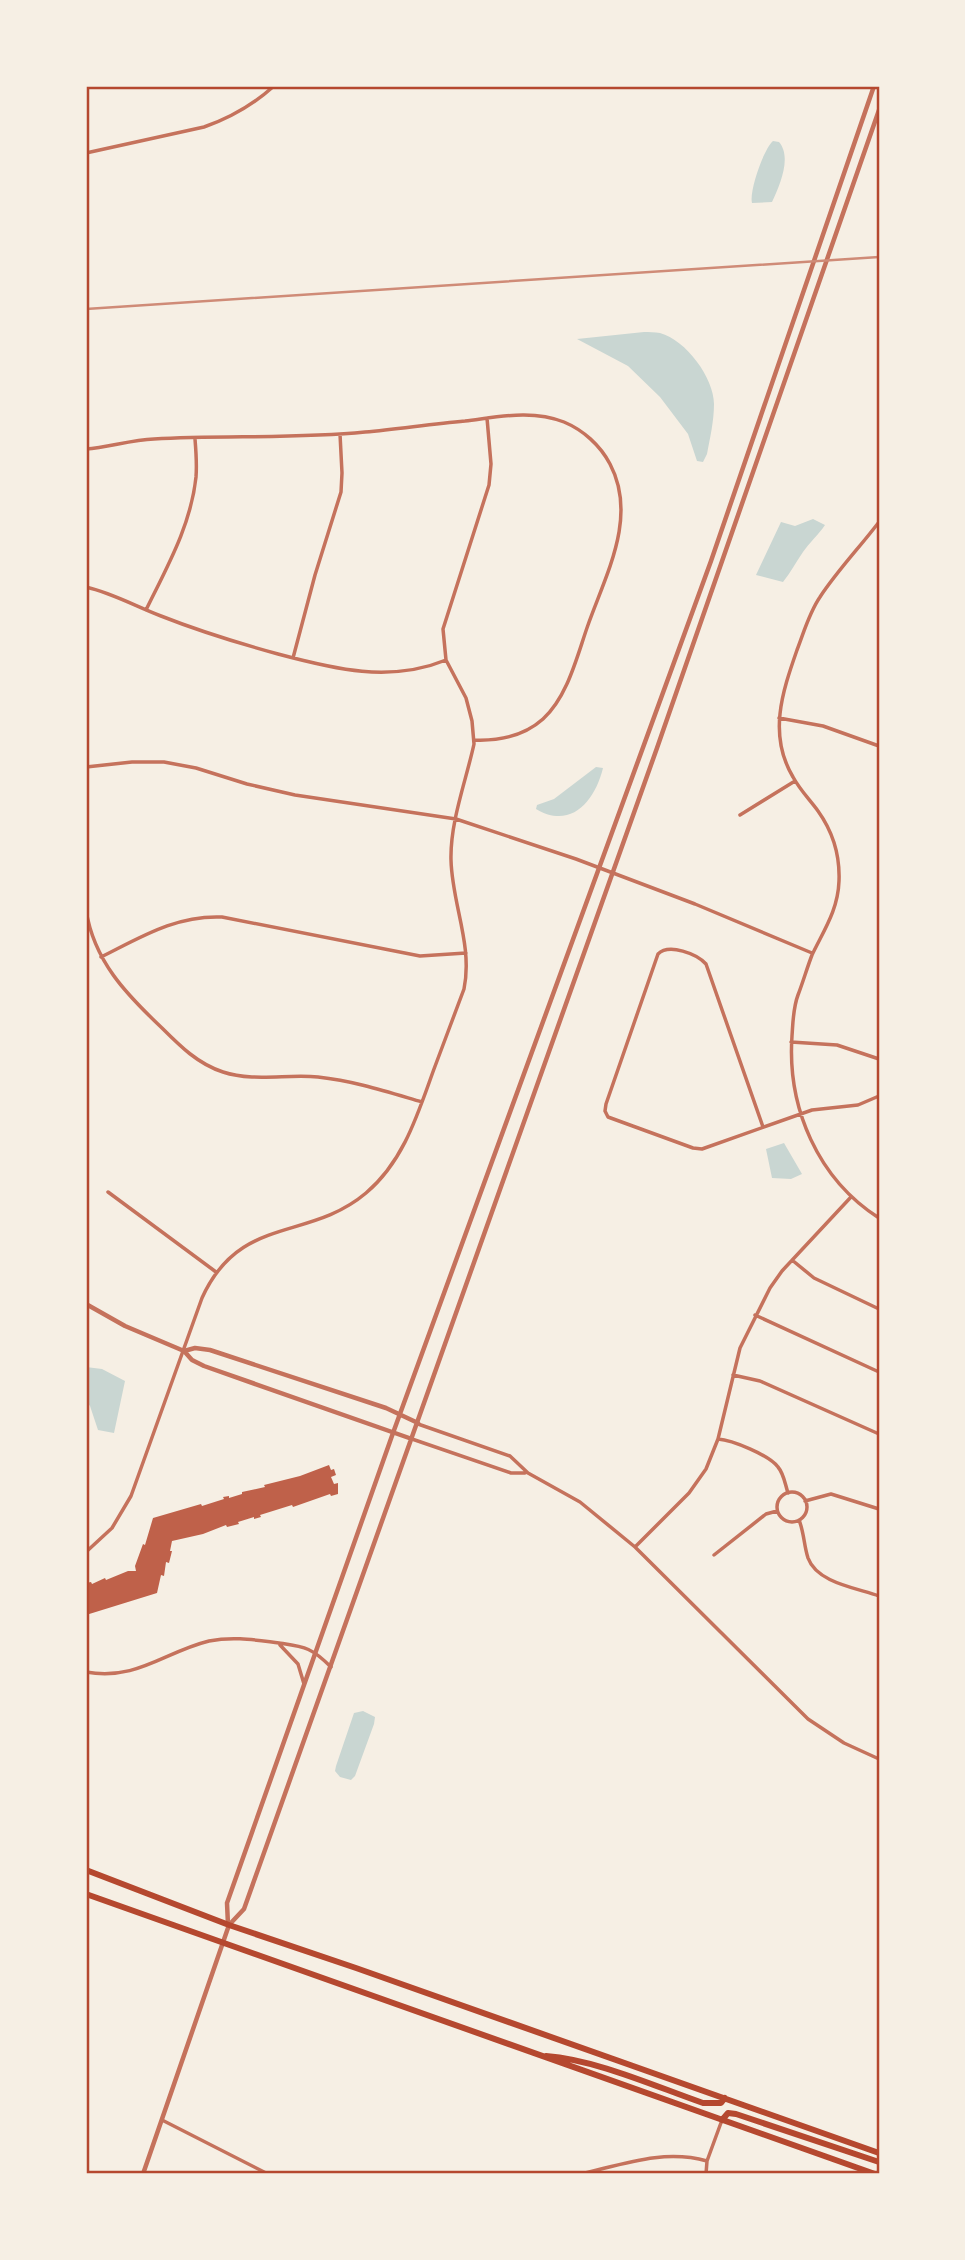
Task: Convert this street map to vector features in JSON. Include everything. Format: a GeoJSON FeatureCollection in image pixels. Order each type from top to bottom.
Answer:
{"type":"FeatureCollection","features":[{"type":"Feature","properties":{"kind":"highway"},"geometry":{"type":"LineString","coordinates":[[86,1870],[229,1926],[369,1972],[879,2152]]}},
{"type":"Feature","properties":{"kind":"highway"},"geometry":{"type":"LineString","coordinates":[[86,1894],[875,2174]]}},
{"type":"Feature","properties":{"kind":"highway"},"geometry":{"type":"LineString","coordinates":[[537,2055],[566,2057],[711,2104],[721,2104],[725,2098]]}},
{"type":"Feature","properties":{"kind":"highway"},"geometry":{"type":"LineString","coordinates":[[722,2120],[728,2113],[736,2114],[879,2162]]}},
{"type":"Feature","properties":{"kind":"street"},"geometry":{"type":"LineString","coordinates":[[86,153],[204,127],[223,120],[274,86]]}},
{"type":"Feature","properties":{"kind":"street"},"geometry":{"type":"LineString","coordinates":[[229,1926],[227,1903],[393,1433],[711,561],[874,86]]}},
{"type":"Feature","properties":{"kind":"street"},"geometry":{"type":"LineString","coordinates":[[142,2174],[222,1944],[229,1926],[244,1909],[331,1667],[613,873],[879,110]]}},
{"type":"Feature","properties":{"kind":"street"},"geometry":{"type":"LineString","coordinates":[[86,449],[152,439],[340,434],[530,414],[564,422],[584,434],[602,451],[615,473],[622,516],[617,544],[571,672],[552,710],[539,723],[506,738],[474,740]]}},
{"type":"Feature","properties":{"kind":"street"},"geometry":{"type":"LineString","coordinates":[[86,1552],[111,1528],[131,1496],[202,1298],[216,1272],[227,1259],[255,1240],[325,1216],[365,1194],[394,1163],[422,1102],[464,989],[467,975],[466,953],[451,862],[456,819],[474,740],[467,698],[446,660],[443,637],[444,620],[489,485],[491,464],[487,418]]}},
{"type":"Feature","properties":{"kind":"street"},"geometry":{"type":"LineString","coordinates":[[293,658],[315,575],[339,502],[342,473],[340,434]]}},
{"type":"Feature","properties":{"kind":"street"},"geometry":{"type":"LineString","coordinates":[[146,610],[186,524],[196,475],[195,439]]}},
{"type":"Feature","properties":{"kind":"street"},"geometry":{"type":"LineString","coordinates":[[879,522],[816,604],[783,689],[779,718],[782,751],[795,781],[827,826],[835,846],[839,868],[839,888],[834,909],[813,954],[797,999],[792,1042],[794,1088],[800,1114],[823,1163],[851,1197],[879,1218]]}},
{"type":"Feature","properties":{"kind":"street"},"geometry":{"type":"LineString","coordinates":[[874,529],[879,533]]}},
{"type":"Feature","properties":{"kind":"street"},"geometry":{"type":"LineString","coordinates":[[86,587],[114,595],[146,610],[234,642],[346,670],[374,673],[416,669],[446,660]]}},
{"type":"Feature","properties":{"kind":"street"},"geometry":{"type":"LineString","coordinates":[[779,718],[816,724],[879,746]]}},
{"type":"Feature","properties":{"kind":"street"},"geometry":{"type":"LineString","coordinates":[[86,767],[164,762],[295,795],[456,819],[695,904],[813,954]]}},
{"type":"Feature","properties":{"kind":"street"},"geometry":{"type":"LineString","coordinates":[[740,815],[795,781]]}},
{"type":"Feature","properties":{"kind":"street"},"geometry":{"type":"LineString","coordinates":[[86,910],[91,937],[120,986],[200,1061],[221,1072],[240,1076],[301,1076],[349,1081],[422,1102]]}},
{"type":"Feature","properties":{"kind":"street"},"geometry":{"type":"LineString","coordinates":[[101,957],[163,926],[191,917],[206,916],[420,956],[466,953]]}},
{"type":"Feature","properties":{"kind":"street"},"geometry":{"type":"LineString","coordinates":[[763,1127],[706,964],[670,948],[663,949],[658,954],[606,1104],[608,1117],[693,1149],[702,1149],[800,1114],[827,1107],[858,1105],[879,1096]]}},
{"type":"Feature","properties":{"kind":"street"},"geometry":{"type":"LineString","coordinates":[[792,1042],[837,1045],[879,1059]]}},
{"type":"Feature","properties":{"kind":"street"},"geometry":{"type":"LineString","coordinates":[[108,1192],[216,1272]]}},
{"type":"Feature","properties":{"kind":"street"},"geometry":{"type":"LineString","coordinates":[[635,1547],[689,1493],[706,1469],[718,1439],[740,1348],[770,1287],[851,1197]]}},
{"type":"Feature","properties":{"kind":"street"},"geometry":{"type":"LineString","coordinates":[[792,1260],[814,1278],[879,1309]]}},
{"type":"Feature","properties":{"kind":"street"},"geometry":{"type":"LineString","coordinates":[[86,1304],[125,1326],[184,1351],[192,1360],[204,1366],[511,1473],[528,1473]]}},
{"type":"Feature","properties":{"kind":"street"},"geometry":{"type":"LineString","coordinates":[[755,1315],[879,1372]]}},
{"type":"Feature","properties":{"kind":"street"},"geometry":{"type":"LineString","coordinates":[[184,1351],[195,1348],[209,1350],[400,1414],[510,1456],[528,1473],[580,1502],[635,1547],[808,1719],[844,1743],[879,1759]]}},
{"type":"Feature","properties":{"kind":"street"},"geometry":{"type":"LineString","coordinates":[[733,1375],[761,1381],[879,1434]]}},
{"type":"Feature","properties":{"kind":"street"},"geometry":{"type":"LineString","coordinates":[[718,1439],[737,1444],[774,1462],[783,1476],[788,1493]]}},
{"type":"Feature","properties":{"kind":"street"},"geometry":{"type":"LineString","coordinates":[[788,1493],[798,1494],[805,1501],[806,1512],[799,1520],[786,1521],[777,1511],[779,1500],[788,1493]]}},
{"type":"Feature","properties":{"kind":"street"},"geometry":{"type":"LineString","coordinates":[[805,1501],[831,1494],[879,1509]]}},
{"type":"Feature","properties":{"kind":"street"},"geometry":{"type":"LineString","coordinates":[[714,1555],[766,1514],[777,1511]]}},
{"type":"Feature","properties":{"kind":"street"},"geometry":{"type":"LineString","coordinates":[[799,1520],[812,1567],[822,1576],[879,1596]]}},
{"type":"Feature","properties":{"kind":"street"},"geometry":{"type":"LineString","coordinates":[[86,1672],[131,1671],[200,1644],[223,1639],[248,1638],[295,1645],[316,1652],[331,1667]]}},
{"type":"Feature","properties":{"kind":"street"},"geometry":{"type":"LineString","coordinates":[[278,1643],[298,1664],[304,1685]]}},
{"type":"Feature","properties":{"kind":"street"},"geometry":{"type":"LineString","coordinates":[[162,2120],[268,2174]]}},
{"type":"Feature","properties":{"kind":"street"},"geometry":{"type":"LineString","coordinates":[[706,2174],[707,2161],[722,2120]]}},
{"type":"Feature","properties":{"kind":"street"},"geometry":{"type":"LineString","coordinates":[[581,2174],[660,2155],[693,2157],[707,2161]]}},
{"type":"Feature","properties":{"kind":"shaded area"},"geometry":{"type":"Polygon","coordinates":[[[773,141],[779,142],[785,155],[781,180],[772,202],[752,203],[758,171],[773,141]]]}},
{"type":"Feature","properties":{"kind":"shaded area"},"geometry":{"type":"Polygon","coordinates":[[[644,332],[660,333],[679,343],[697,361],[709,383],[714,404],[707,454],[703,462],[697,461],[688,434],[660,397],[628,366],[577,339],[644,332]]]}},
{"type":"Feature","properties":{"kind":"shaded area"},"geometry":{"type":"Polygon","coordinates":[[[813,519],[825,525],[783,582],[756,575],[781,522],[795,526],[813,519]]]}},
{"type":"Feature","properties":{"kind":"shaded area"},"geometry":{"type":"Polygon","coordinates":[[[596,767],[603,768],[599,780],[588,801],[580,809],[560,816],[549,815],[536,809],[537,805],[554,799],[596,767]]]}},
{"type":"Feature","properties":{"kind":"shaded area"},"geometry":{"type":"Polygon","coordinates":[[[784,1143],[802,1174],[791,1179],[772,1178],[766,1149],[784,1143]]]}},
{"type":"Feature","properties":{"kind":"shaded area"},"geometry":{"type":"Polygon","coordinates":[[[86,1367],[102,1369],[125,1381],[114,1433],[98,1430],[86,1401],[86,1367]]]}},
{"type":"Feature","properties":{"kind":"shaded area"},"geometry":{"type":"Polygon","coordinates":[[[363,1711],[375,1717],[374,1724],[355,1776],[351,1780],[340,1777],[335,1771],[354,1713],[363,1711]]]}},
{"type":"Feature","properties":{"kind":"building"},"geometry":{"type":"Polygon","coordinates":[[[329,1465],[336,1475],[331,1477],[334,1484],[338,1483],[338,1494],[330,1494],[238,1522],[239,1524],[226,1525],[172,1541],[169,1563],[166,1562],[157,1593],[86,1615],[86,1583],[92,1584],[128,1571],[136,1571],[135,1566],[153,1518],[201,1504],[202,1506],[224,1499],[223,1497],[229,1498],[329,1465]]]}},
{"type":"Feature","properties":{"kind":"railway"},"geometry":{"type":"LineString","coordinates":[[86,309],[879,257]]}}]}
